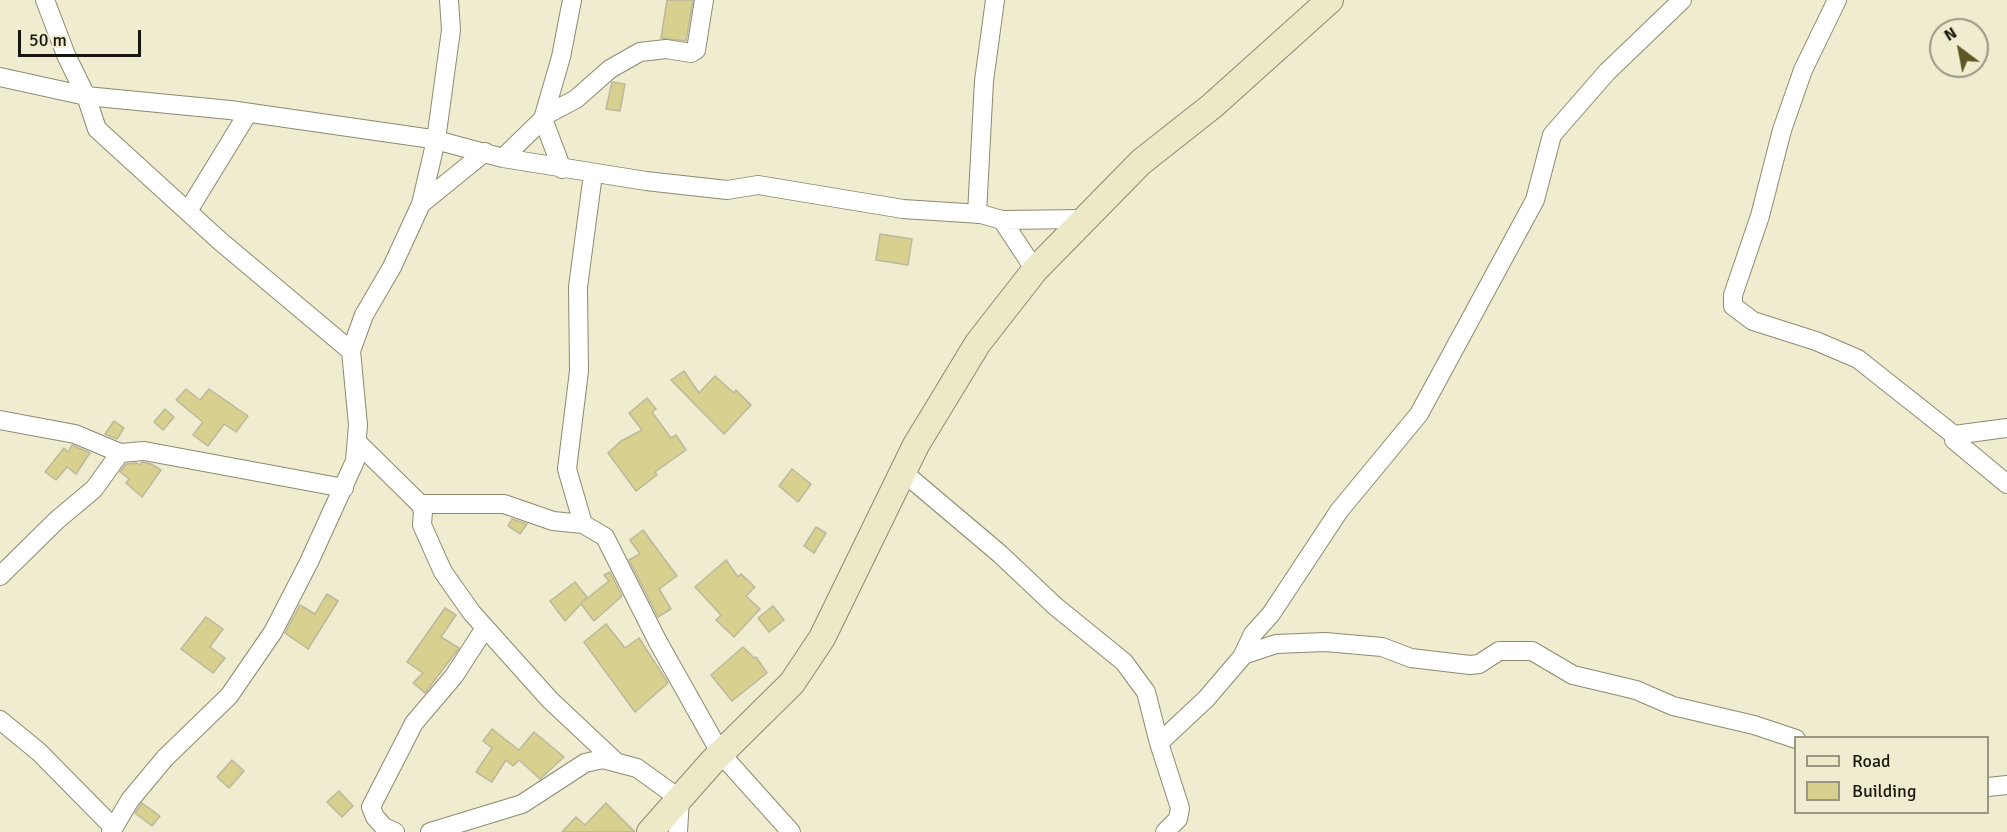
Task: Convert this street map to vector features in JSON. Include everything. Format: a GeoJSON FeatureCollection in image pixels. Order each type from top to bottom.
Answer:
{"type":"FeatureCollection","features":[{"type":"Feature","properties":{"kind":"street"},"geometry":{"type":"LineString","coordinates":[[45,0],[66,55],[86,96],[97,129],[188,211],[351,351]]}},
{"type":"Feature","properties":{"kind":"street"},"geometry":{"type":"LineString","coordinates":[[0,720],[39,752],[112,830],[130,800],[165,758],[229,696],[273,632],[355,461],[358,425],[351,351],[364,315],[392,267],[421,204],[436,140],[451,30],[449,0]]}},
{"type":"Feature","properties":{"kind":"street"},"geometry":{"type":"LineString","coordinates":[[562,169],[543,117],[561,57],[572,0]]}},
{"type":"Feature","properties":{"kind":"street"},"geometry":{"type":"LineString","coordinates":[[503,158],[543,117],[576,99],[610,69],[640,52],[666,49],[691,53],[696,50],[704,0]]}},
{"type":"Feature","properties":{"kind":"street"},"geometry":{"type":"LineString","coordinates":[[977,214],[984,81],[995,0]]}},
{"type":"Feature","properties":{"kind":"street"},"geometry":{"type":"LineString","coordinates":[[650,832],[721,754],[792,683],[822,638],[916,446],[978,344],[1035,270],[1082,219],[1141,162],[1212,106],[1330,0]]}},
{"type":"Feature","properties":{"kind":"street"},"geometry":{"type":"LineString","coordinates":[[1159,743],[1206,699],[1243,655],[1253,634],[1271,614],[1338,511],[1419,414],[1535,200],[1552,135],[1607,72],[1682,0]]}},
{"type":"Feature","properties":{"kind":"street"},"geometry":{"type":"LineString","coordinates":[[1837,0],[1803,70],[1782,130],[1760,216],[1733,295],[1733,306],[1753,321],[1816,341],[1858,359],[1954,435],[1954,440],[2007,484]]}},
{"type":"Feature","properties":{"kind":"street"},"geometry":{"type":"LineString","coordinates":[[0,77],[86,96],[248,113],[436,140],[503,158],[593,174],[727,190],[758,185],[903,209],[977,214],[1002,220],[1082,219]]}},
{"type":"Feature","properties":{"kind":"street"},"geometry":{"type":"LineString","coordinates":[[188,211],[248,113]]}},
{"type":"Feature","properties":{"kind":"street"},"geometry":{"type":"LineString","coordinates":[[421,204],[485,152]]}},
{"type":"Feature","properties":{"kind":"street"},"geometry":{"type":"LineString","coordinates":[[583,524],[567,469],[579,371],[578,287],[593,174]]}},
{"type":"Feature","properties":{"kind":"street"},"geometry":{"type":"LineString","coordinates":[[1002,220],[1035,270]]}},
{"type":"Feature","properties":{"kind":"street"},"geometry":{"type":"LineString","coordinates":[[0,420],[75,434],[120,453],[155,452],[344,488]]}},
{"type":"Feature","properties":{"kind":"street"},"geometry":{"type":"LineString","coordinates":[[1954,435],[2007,428]]}},
{"type":"Feature","properties":{"kind":"street"},"geometry":{"type":"LineString","coordinates":[[357,442],[420,504],[423,511],[423,525],[443,572],[485,628],[550,700],[615,760]]}},
{"type":"Feature","properties":{"kind":"street"},"geometry":{"type":"LineString","coordinates":[[0,576],[57,520],[94,489],[120,453]]}},
{"type":"Feature","properties":{"kind":"street"},"geometry":{"type":"LineString","coordinates":[[903,472],[1000,554],[1055,606],[1124,662],[1146,692],[1159,743],[1180,808],[1178,819],[1165,832]]}},
{"type":"Feature","properties":{"kind":"street"},"geometry":{"type":"LineString","coordinates":[[420,504],[504,504],[553,521],[583,524],[605,537],[658,642],[721,754],[791,832]]}},
{"type":"Feature","properties":{"kind":"street"},"geometry":{"type":"LineString","coordinates":[[395,832],[375,817],[371,807],[414,723],[454,676],[485,628]]}},
{"type":"Feature","properties":{"kind":"street"},"geometry":{"type":"LineString","coordinates":[[1243,655],[1276,644],[1325,642],[1382,647],[1411,658],[1470,665],[1479,664],[1500,651],[1539,652],[1573,675],[1636,690],[1673,706],[1745,723],[1794,738]]}},
{"type":"Feature","properties":{"kind":"street"},"geometry":{"type":"LineString","coordinates":[[430,832],[522,804],[585,763],[603,759],[615,760],[637,768],[680,799],[683,830]]}},
{"type":"Feature","properties":{"kind":"street"},"geometry":{"type":"LineString","coordinates":[[1989,788],[2007,785]]}},
{"type":"Feature","properties":{"kind":"building"},"geometry":{"type":"Polygon","coordinates":[[[667,0],[693,0],[686,41],[661,38],[667,0]]]}},
{"type":"Feature","properties":{"kind":"building"},"geometry":{"type":"Polygon","coordinates":[[[612,82],[625,84],[620,111],[606,109],[612,82]]]}},
{"type":"Feature","properties":{"kind":"building"},"geometry":{"type":"Polygon","coordinates":[[[880,234],[912,239],[908,265],[876,260],[880,234]]]}},
{"type":"Feature","properties":{"kind":"building"},"geometry":{"type":"Polygon","coordinates":[[[684,371],[699,393],[715,376],[734,393],[736,390],[751,405],[724,434],[671,380],[684,371]]]}},
{"type":"Feature","properties":{"kind":"building"},"geometry":{"type":"Polygon","coordinates":[[[186,389],[200,400],[209,389],[248,416],[236,432],[224,424],[208,446],[193,435],[203,422],[176,400],[186,389]]]}},
{"type":"Feature","properties":{"kind":"building"},"geometry":{"type":"Polygon","coordinates":[[[647,398],[656,409],[652,412],[671,438],[676,435],[686,450],[655,472],[657,475],[636,491],[608,453],[621,441],[642,430],[629,413],[647,398]]]}},
{"type":"Feature","properties":{"kind":"building"},"geometry":{"type":"Polygon","coordinates":[[[165,409],[174,417],[163,430],[154,422],[165,409]]]}},
{"type":"Feature","properties":{"kind":"building"},"geometry":{"type":"Polygon","coordinates":[[[114,421],[124,428],[117,439],[105,434],[114,421]]]}},
{"type":"Feature","properties":{"kind":"building"},"geometry":{"type":"Polygon","coordinates":[[[72,445],[90,453],[76,474],[67,467],[56,480],[45,472],[64,448],[68,452],[72,445]]]}},
{"type":"Feature","properties":{"kind":"building"},"geometry":{"type":"Polygon","coordinates":[[[142,462],[161,470],[142,497],[126,483],[129,479],[120,472],[126,464],[140,465],[142,462]]]}},
{"type":"Feature","properties":{"kind":"building"},"geometry":{"type":"Polygon","coordinates":[[[792,469],[811,484],[798,502],[779,486],[792,469]]]}},
{"type":"Feature","properties":{"kind":"building"},"geometry":{"type":"Polygon","coordinates":[[[512,519],[527,524],[520,534],[508,526],[512,519]]]}},
{"type":"Feature","properties":{"kind":"building"},"geometry":{"type":"Polygon","coordinates":[[[816,527],[826,533],[814,553],[804,546],[816,527]]]}},
{"type":"Feature","properties":{"kind":"building"},"geometry":{"type":"Polygon","coordinates":[[[643,530],[677,576],[659,589],[671,609],[658,617],[629,560],[640,554],[630,540],[643,530]]]}},
{"type":"Feature","properties":{"kind":"building"},"geometry":{"type":"Polygon","coordinates":[[[726,560],[738,577],[741,574],[755,587],[746,596],[760,609],[734,637],[716,620],[721,615],[695,587],[726,560]]]}},
{"type":"Feature","properties":{"kind":"building"},"geometry":{"type":"Polygon","coordinates":[[[610,572],[622,596],[594,621],[581,604],[565,621],[550,601],[575,582],[587,597],[581,603],[609,581],[604,575],[610,572]]]}},
{"type":"Feature","properties":{"kind":"building"},"geometry":{"type":"Polygon","coordinates":[[[327,594],[338,601],[308,649],[285,633],[300,605],[315,614],[327,594]]]}},
{"type":"Feature","properties":{"kind":"building"},"geometry":{"type":"Polygon","coordinates":[[[773,606],[784,620],[769,632],[758,618],[773,606]]]}},
{"type":"Feature","properties":{"kind":"building"},"geometry":{"type":"Polygon","coordinates":[[[445,608],[456,615],[441,637],[459,648],[425,693],[413,683],[423,673],[407,662],[445,608]]]}},
{"type":"Feature","properties":{"kind":"building"},"geometry":{"type":"Polygon","coordinates":[[[206,617],[223,629],[210,647],[225,658],[213,673],[181,649],[206,617]]]}},
{"type":"Feature","properties":{"kind":"building"},"geometry":{"type":"Polygon","coordinates":[[[606,624],[625,648],[639,638],[668,683],[635,712],[584,642],[606,624]]]}},
{"type":"Feature","properties":{"kind":"building"},"geometry":{"type":"Polygon","coordinates":[[[743,647],[754,658],[756,657],[767,673],[732,701],[711,675],[743,647]]]}},
{"type":"Feature","properties":{"kind":"building"},"geometry":{"type":"Polygon","coordinates":[[[492,729],[519,750],[534,732],[564,757],[540,779],[519,760],[513,766],[506,760],[492,782],[476,772],[492,748],[483,741],[492,729]]]}},
{"type":"Feature","properties":{"kind":"building"},"geometry":{"type":"Polygon","coordinates":[[[232,760],[244,771],[229,788],[217,777],[232,760]]]}},
{"type":"Feature","properties":{"kind":"building"},"geometry":{"type":"Polygon","coordinates":[[[339,791],[353,806],[342,817],[327,802],[339,791]]]}},
{"type":"Feature","properties":{"kind":"building"},"geometry":{"type":"Polygon","coordinates":[[[142,803],[160,816],[152,826],[135,813],[142,803]]]}},
{"type":"Feature","properties":{"kind":"building"},"geometry":{"type":"Polygon","coordinates":[[[606,803],[635,832],[562,832],[576,817],[585,825],[606,803]]]}}]}
